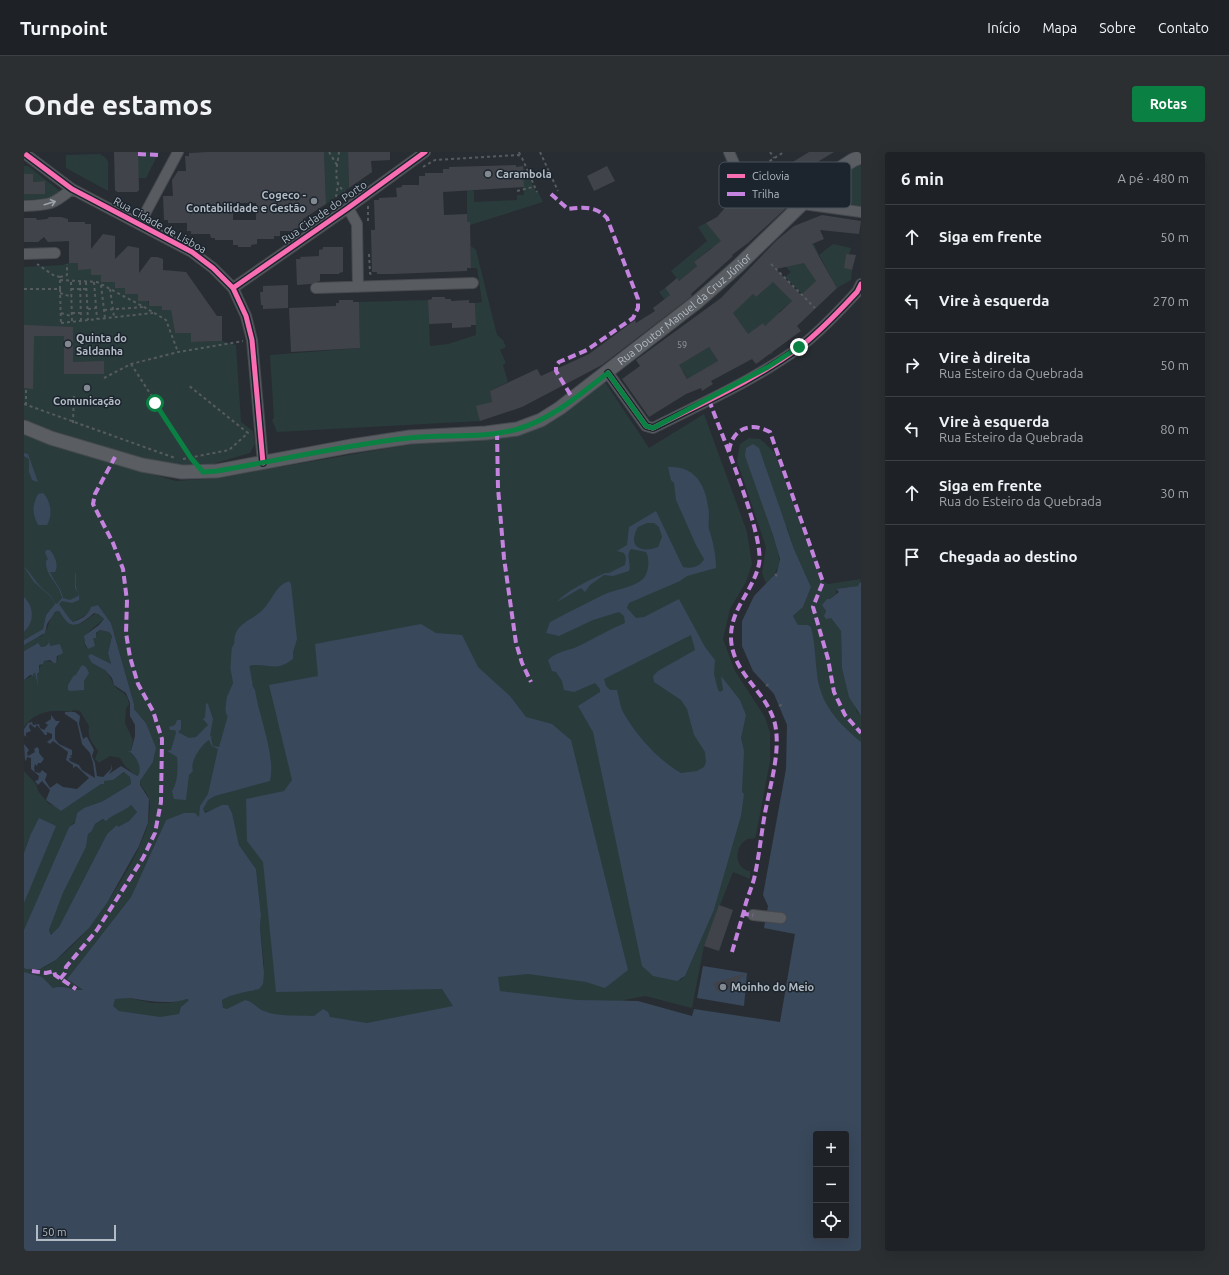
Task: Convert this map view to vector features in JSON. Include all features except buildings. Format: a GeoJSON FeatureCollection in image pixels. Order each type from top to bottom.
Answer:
{"type":"FeatureCollection","features":[{"type":"Feature","properties":{"kind":"main road","name":"Rua Doutor Manuel da Cruz Júnior"},"geometry":{"type":"LineString","coordinates":[[850,162],[861,157]]}},
{"type":"Feature","properties":{"kind":"main road","name":"Rua Doutor Manuel da Cruz Júnior"},"geometry":{"type":"LineString","coordinates":[[24,427],[51,438],[142,465],[182,472],[203,472],[264,463],[351,446],[410,437],[486,433],[517,429],[541,420],[554,412],[608,373],[697,302],[799,208]]}},
{"type":"Feature","properties":{"kind":"street"},"geometry":{"type":"LineString","coordinates":[[140,223],[178,152]]}},
{"type":"Feature","properties":{"kind":"street","name":"Rua Cidade do Porto"},"geometry":{"type":"LineString","coordinates":[[233,288],[425,152]]}},
{"type":"Feature","properties":{"kind":"street"},"geometry":{"type":"LineString","coordinates":[[729,152],[733,162]]}},
{"type":"Feature","properties":{"kind":"street","name":"Rua Cidade de Lisboa"},"geometry":{"type":"LineString","coordinates":[[24,153],[72,189],[140,223],[192,252],[213,268],[233,288],[246,316],[252,340],[264,463]]}},
{"type":"Feature","properties":{"kind":"street"},"geometry":{"type":"LineString","coordinates":[[24,206],[48,205],[55,203],[72,189]]}},
{"type":"Feature","properties":{"kind":"street"},"geometry":{"type":"LineString","coordinates":[[348,208],[357,224],[358,287]]}},
{"type":"Feature","properties":{"kind":"street"},"geometry":{"type":"LineString","coordinates":[[832,208],[861,212]]}},
{"type":"Feature","properties":{"kind":"street"},"geometry":{"type":"LineString","coordinates":[[24,254],[55,253]]}},
{"type":"Feature","properties":{"kind":"street"},"geometry":{"type":"LineString","coordinates":[[316,288],[473,283]]}},
{"type":"Feature","properties":{"kind":"street"},"geometry":{"type":"LineString","coordinates":[[608,373],[646,426],[653,428],[760,372],[814,335],[857,292],[861,284]]}},
{"type":"Feature","properties":{"kind":"street"},"geometry":{"type":"LineString","coordinates":[[752,915],[781,918]]}},
{"type":"Feature","properties":{"kind":"path"},"geometry":{"type":"LineString","coordinates":[[329,152],[337,165]]}},
{"type":"Feature","properties":{"kind":"path"},"geometry":{"type":"LineString","coordinates":[[336,197],[339,152]]}},
{"type":"Feature","properties":{"kind":"path"},"geometry":{"type":"LineString","coordinates":[[519,152],[537,192]]}},
{"type":"Feature","properties":{"kind":"path"},"geometry":{"type":"LineString","coordinates":[[540,152],[558,192]]}},
{"type":"Feature","properties":{"kind":"path"},"geometry":{"type":"LineString","coordinates":[[770,152],[774,158]]}},
{"type":"Feature","properties":{"kind":"path"},"geometry":{"type":"LineString","coordinates":[[768,162],[784,152]]}},
{"type":"Feature","properties":{"kind":"path"},"geometry":{"type":"LineString","coordinates":[[418,170],[435,160],[474,155],[518,155],[522,158]]}},
{"type":"Feature","properties":{"kind":"path"},"geometry":{"type":"LineString","coordinates":[[338,183],[345,191]]}},
{"type":"Feature","properties":{"kind":"path"},"geometry":{"type":"LineString","coordinates":[[517,191],[533,187]]}},
{"type":"Feature","properties":{"kind":"path"},"geometry":{"type":"LineString","coordinates":[[368,224],[367,209],[370,201]]}},
{"type":"Feature","properties":{"kind":"path"},"geometry":{"type":"LineString","coordinates":[[369,253],[370,273],[374,279]]}},
{"type":"Feature","properties":{"kind":"path"},"geometry":{"type":"LineString","coordinates":[[30,264],[36,264],[53,275],[60,277],[67,275],[67,264]]}},
{"type":"Feature","properties":{"kind":"path"},"geometry":{"type":"LineString","coordinates":[[771,264],[815,308]]}},
{"type":"Feature","properties":{"kind":"path"},"geometry":{"type":"LineString","coordinates":[[60,277],[61,324],[154,313]]}},
{"type":"Feature","properties":{"kind":"path"},"geometry":{"type":"LineString","coordinates":[[60,280],[71,282],[94,282],[110,289],[166,320],[178,352]]}},
{"type":"Feature","properties":{"kind":"path"},"geometry":{"type":"LineString","coordinates":[[71,282],[72,322]]}},
{"type":"Feature","properties":{"kind":"path"},"geometry":{"type":"LineString","coordinates":[[80,282],[81,321]]}},
{"type":"Feature","properties":{"kind":"path"},"geometry":{"type":"LineString","coordinates":[[86,282],[88,320]]}},
{"type":"Feature","properties":{"kind":"path"},"geometry":{"type":"LineString","coordinates":[[94,282],[97,319]]}},
{"type":"Feature","properties":{"kind":"path"},"geometry":{"type":"LineString","coordinates":[[101,285],[105,318]]}},
{"type":"Feature","properties":{"kind":"path"},"geometry":{"type":"LineString","coordinates":[[24,289],[60,289]]}},
{"type":"Feature","properties":{"kind":"path"},"geometry":{"type":"LineString","coordinates":[[72,289],[87,289]]}},
{"type":"Feature","properties":{"kind":"path"},"geometry":{"type":"LineString","coordinates":[[110,289],[114,317]]}},
{"type":"Feature","properties":{"kind":"path"},"geometry":{"type":"LineString","coordinates":[[60,293],[72,297]]}},
{"type":"Feature","properties":{"kind":"path"},"geometry":{"type":"LineString","coordinates":[[96,302],[103,301]]}},
{"type":"Feature","properties":{"kind":"path"},"geometry":{"type":"LineString","coordinates":[[81,306],[96,308]]}},
{"type":"Feature","properties":{"kind":"path"},"geometry":{"type":"LineString","coordinates":[[104,310],[144,307]]}},
{"type":"Feature","properties":{"kind":"path"},"geometry":{"type":"LineString","coordinates":[[72,312],[81,312]]}},
{"type":"Feature","properties":{"kind":"path"},"geometry":{"type":"LineString","coordinates":[[61,313],[72,317]]}},
{"type":"Feature","properties":{"kind":"path"},"geometry":{"type":"LineString","coordinates":[[104,378],[131,364],[178,352],[246,341]]}},
{"type":"Feature","properties":{"kind":"path"},"geometry":{"type":"LineString","coordinates":[[131,364],[191,458],[203,472]]}},
{"type":"Feature","properties":{"kind":"path"},"geometry":{"type":"LineString","coordinates":[[26,388],[25,405],[181,460],[228,450],[248,433],[188,385]]}},
{"type":"Feature","properties":{"kind":"path"},"geometry":{"type":"LineString","coordinates":[[73,423],[74,393]]}},
{"type":"Feature","properties":{"kind":"path"},"geometry":{"type":"LineString","coordinates":[[775,574],[778,577]]}},
{"type":"Feature","properties":{"kind":"path"},"geometry":{"type":"LineString","coordinates":[[766,686],[770,683]]}},
{"type":"Feature","properties":{"kind":"path"},"geometry":{"type":"LineString","coordinates":[[779,706],[783,704]]}},
{"type":"Feature","properties":{"kind":"shaded area"},"geometry":{"type":"Polygon","coordinates":[[[138,152],[159,152],[146,178],[138,178],[138,152]]]}},
{"type":"Feature","properties":{"kind":"shaded area"},"geometry":{"type":"Polygon","coordinates":[[[324,152],[348,152],[349,188],[326,204],[324,152]]]}},
{"type":"Feature","properties":{"kind":"shaded area"},"geometry":{"type":"Polygon","coordinates":[[[100,154],[106,158],[108,162],[108,191],[66,168],[66,155],[100,154]]]}},
{"type":"Feature","properties":{"kind":"shaded area"},"geometry":{"type":"Polygon","coordinates":[[[24,166],[28,166],[60,191],[49,199],[24,200],[24,194],[45,193],[45,181],[33,182],[33,174],[24,174],[24,166]]]}},
{"type":"Feature","properties":{"kind":"shaded area"},"geometry":{"type":"Polygon","coordinates":[[[523,166],[536,192],[538,192],[543,202],[470,225],[467,222],[467,189],[474,191],[474,202],[517,200],[517,195],[524,195],[523,166]]]}},
{"type":"Feature","properties":{"kind":"shaded area"},"geometry":{"type":"Polygon","coordinates":[[[856,166],[861,166],[861,206],[851,205],[851,169],[856,166]]]}},
{"type":"Feature","properties":{"kind":"shaded area"},"geometry":{"type":"Polygon","coordinates":[[[706,223],[724,244],[711,248],[694,262],[697,266],[679,281],[671,271],[707,241],[698,227],[706,223]]]}},
{"type":"Feature","properties":{"kind":"shaded area"},"geometry":{"type":"Polygon","coordinates":[[[811,238],[819,255],[804,262],[816,281],[811,286],[807,299],[785,277],[791,272],[781,262],[811,238]]]}},
{"type":"Feature","properties":{"kind":"shaded area"},"geometry":{"type":"Polygon","coordinates":[[[833,244],[851,248],[849,255],[846,254],[844,268],[852,270],[851,280],[837,288],[819,255],[833,244]]]}},
{"type":"Feature","properties":{"kind":"shaded area"},"geometry":{"type":"Polygon","coordinates":[[[471,246],[476,250],[497,335],[503,340],[506,347],[500,350],[506,363],[503,365],[508,382],[490,391],[492,402],[480,421],[277,432],[272,420],[274,418],[270,355],[360,348],[359,302],[428,300],[430,346],[448,344],[476,335],[475,303],[482,302],[477,268],[471,268],[471,246]]]}},
{"type":"Feature","properties":{"kind":"shaded area"},"geometry":{"type":"Polygon","coordinates":[[[78,263],[78,269],[91,269],[91,275],[101,275],[115,282],[115,288],[125,288],[125,294],[138,294],[148,301],[149,306],[162,306],[162,310],[171,310],[175,333],[191,333],[191,342],[222,341],[236,345],[241,422],[253,431],[255,444],[250,453],[202,467],[183,466],[141,458],[48,429],[24,419],[24,267],[63,265],[78,263]]]}},
{"type":"Feature","properties":{"kind":"shaded area"},"geometry":{"type":"Polygon","coordinates":[[[763,272],[792,301],[779,312],[781,315],[765,326],[763,323],[755,329],[773,353],[771,355],[760,340],[754,344],[732,313],[753,294],[756,297],[764,290],[754,281],[763,272]]]}},
{"type":"Feature","properties":{"kind":"shaded area"},"geometry":{"type":"Polygon","coordinates":[[[665,288],[670,295],[665,300],[659,292],[665,288]]]}},
{"type":"Feature","properties":{"kind":"shaded area"},"geometry":{"type":"Polygon","coordinates":[[[707,344],[721,366],[704,369],[688,380],[683,371],[674,376],[671,352],[707,344]]]}},
{"type":"Feature","properties":{"kind":"shaded area"},"geometry":{"type":"Polygon","coordinates":[[[605,382],[649,448],[704,414],[747,532],[752,564],[746,582],[730,609],[723,639],[735,671],[765,717],[770,733],[770,761],[755,838],[747,839],[742,843],[738,852],[741,866],[750,871],[750,879],[733,872],[704,946],[692,1008],[645,996],[624,1000],[692,1017],[781,1023],[795,934],[764,928],[804,926],[816,1131],[813,1131],[813,1134],[24,1251],[24,996],[130,998],[152,1003],[168,1003],[187,999],[189,1000],[182,1006],[223,1008],[222,1000],[243,991],[256,990],[264,965],[256,869],[239,845],[231,811],[228,805],[204,812],[199,817],[166,820],[131,897],[67,979],[83,990],[68,990],[60,986],[53,988],[49,984],[24,972],[24,968],[42,968],[57,959],[73,945],[89,927],[120,883],[142,841],[148,824],[150,802],[141,786],[140,781],[153,762],[155,754],[146,723],[134,709],[134,704],[111,623],[98,605],[89,613],[73,622],[54,606],[46,615],[43,629],[24,640],[24,632],[30,624],[32,614],[30,605],[24,597],[24,435],[44,443],[176,481],[217,478],[413,444],[509,436],[541,427],[605,382]],[[741,816],[680,981],[685,976],[714,910],[741,816]]]}},
{"type":"Feature","properties":{"kind":"shaded area"},"geometry":{"type":"Polygon","coordinates":[[[749,438],[760,439],[775,453],[809,544],[818,561],[821,580],[828,584],[861,579],[858,586],[836,589],[836,594],[830,599],[825,610],[841,631],[842,668],[857,712],[861,716],[861,832],[826,705],[820,691],[808,625],[798,625],[793,616],[803,607],[811,587],[794,549],[787,527],[772,532],[778,554],[779,565],[766,584],[762,573],[766,547],[737,461],[740,444],[749,438]]]}},
{"type":"Feature","properties":{"kind":"shaded area"},"geometry":{"type":"Polygon","coordinates":[[[59,611],[67,622],[82,623],[96,613],[104,619],[84,638],[85,646],[88,649],[93,643],[93,638],[100,630],[109,632],[112,636],[108,653],[111,664],[88,656],[96,665],[105,670],[116,688],[127,696],[129,704],[126,708],[125,723],[133,740],[131,751],[127,752],[130,752],[139,762],[140,773],[136,776],[125,766],[120,758],[110,756],[99,763],[95,759],[98,751],[90,740],[89,726],[80,711],[45,712],[34,717],[24,727],[24,680],[35,673],[37,674],[44,661],[50,662],[57,660],[61,645],[50,646],[50,641],[46,646],[41,647],[36,644],[24,651],[24,645],[32,639],[42,636],[47,629],[52,614],[59,611]]]}},
{"type":"Feature","properties":{"kind":"shaded area"},"geometry":{"type":"Polygon","coordinates":[[[24,771],[36,784],[38,791],[49,804],[55,806],[61,811],[104,781],[113,780],[125,772],[130,777],[131,784],[103,801],[77,813],[76,821],[69,827],[24,932],[24,903],[32,881],[30,836],[24,853],[24,771]]]}},
{"type":"Feature","properties":{"kind":"shaded area"},"geometry":{"type":"Polygon","coordinates":[[[131,805],[137,812],[129,821],[107,834],[59,927],[52,935],[49,930],[63,893],[86,847],[88,834],[92,831],[95,824],[131,805]]]}},
{"type":"Feature","properties":{"kind":"water"},"geometry":{"type":"Polygon","coordinates":[[[753,444],[759,448],[794,549],[811,587],[803,607],[793,616],[798,625],[808,625],[811,627],[817,673],[822,694],[826,703],[838,720],[861,742],[861,1251],[24,1251],[24,972],[42,977],[53,988],[64,987],[75,990],[83,990],[67,979],[131,897],[166,820],[184,813],[195,813],[199,817],[200,806],[208,794],[218,749],[212,746],[209,740],[203,745],[194,758],[192,767],[193,771],[189,775],[186,800],[174,799],[172,791],[176,779],[177,757],[167,751],[171,750],[176,733],[175,730],[170,730],[169,727],[175,725],[177,720],[181,720],[181,729],[178,732],[189,738],[196,737],[208,725],[203,719],[205,717],[206,703],[208,704],[213,719],[210,736],[212,737],[211,739],[213,746],[219,747],[227,719],[230,696],[236,686],[240,684],[245,687],[245,691],[248,693],[252,685],[255,690],[271,760],[270,781],[215,796],[208,800],[203,809],[205,813],[222,805],[228,805],[232,813],[239,845],[256,869],[261,915],[260,927],[264,973],[263,984],[259,989],[236,994],[222,1000],[223,1008],[227,1009],[245,1000],[251,1002],[261,1010],[270,1013],[314,1016],[323,1009],[328,1012],[330,1017],[367,1023],[453,1006],[442,989],[276,992],[263,862],[247,841],[246,799],[284,791],[292,780],[269,685],[318,676],[315,644],[421,624],[436,633],[462,635],[478,667],[510,696],[526,717],[552,724],[571,740],[628,970],[605,988],[586,982],[528,974],[498,977],[500,991],[577,1000],[638,1001],[692,1016],[694,1009],[780,1022],[795,934],[764,928],[768,906],[763,895],[786,769],[787,725],[774,694],[753,671],[742,646],[742,621],[754,596],[777,572],[780,559],[745,456],[746,448],[753,444]],[[130,998],[115,999],[113,1006],[119,1011],[160,1017],[179,1014],[181,1007],[189,1000],[158,1002],[130,998]]]}},
{"type":"Feature","properties":{"kind":"water"},"geometry":{"type":"Polygon","coordinates":[[[24,453],[28,454],[38,482],[32,480],[29,472],[29,459],[24,456],[24,453]]]}},
{"type":"Feature","properties":{"kind":"water"},"geometry":{"type":"Polygon","coordinates":[[[668,467],[678,467],[693,474],[703,487],[708,504],[709,527],[714,548],[716,568],[687,576],[680,581],[629,603],[627,608],[636,618],[644,617],[679,599],[705,647],[715,660],[714,674],[718,690],[720,692],[723,690],[721,676],[740,700],[746,715],[741,738],[744,751],[742,792],[744,794],[741,816],[714,910],[685,976],[677,981],[653,976],[642,966],[593,732],[578,706],[600,692],[600,689],[595,683],[574,692],[564,690],[562,681],[556,672],[552,671],[548,660],[555,655],[579,646],[625,623],[624,616],[619,612],[593,620],[559,636],[546,633],[550,622],[603,595],[639,582],[643,579],[648,570],[646,552],[631,549],[629,552],[629,571],[613,576],[604,575],[590,585],[585,592],[581,588],[557,602],[567,593],[579,586],[625,565],[626,557],[624,553],[617,551],[627,545],[629,527],[656,511],[683,567],[695,567],[702,562],[704,559],[696,545],[676,500],[674,483],[671,480],[668,467]],[[647,523],[638,527],[634,539],[637,547],[646,550],[658,547],[662,537],[659,527],[654,523],[647,523]],[[691,635],[604,679],[606,686],[610,690],[617,690],[623,712],[641,738],[672,768],[681,773],[697,771],[704,767],[706,762],[705,752],[694,735],[687,709],[681,700],[654,682],[653,676],[658,671],[695,650],[691,635]]]}},
{"type":"Feature","properties":{"kind":"water"},"geometry":{"type":"Polygon","coordinates":[[[43,493],[48,500],[50,517],[47,525],[38,525],[34,513],[34,506],[38,494],[43,493]]]}},
{"type":"Feature","properties":{"kind":"water"},"geometry":{"type":"Polygon","coordinates":[[[46,550],[50,550],[55,558],[56,569],[55,572],[50,572],[59,588],[50,576],[46,566],[46,561],[48,559],[45,553],[46,550]]]}},
{"type":"Feature","properties":{"kind":"water"},"geometry":{"type":"Polygon","coordinates":[[[24,567],[29,571],[39,585],[50,595],[53,600],[34,582],[24,567]]]}},
{"type":"Feature","properties":{"kind":"water"},"geometry":{"type":"Polygon","coordinates":[[[75,572],[76,586],[78,593],[75,588],[75,572]]]}},
{"type":"Feature","properties":{"kind":"water"},"geometry":{"type":"Polygon","coordinates":[[[289,581],[291,584],[297,639],[293,652],[293,659],[282,665],[252,665],[239,671],[234,641],[236,633],[243,624],[266,606],[278,588],[289,581]]]}},
{"type":"Feature","properties":{"kind":"water"},"geometry":{"type":"Polygon","coordinates":[[[860,582],[861,716],[849,697],[842,668],[841,631],[831,618],[826,619],[824,616],[826,611],[822,605],[827,599],[830,599],[839,592],[836,589],[858,586],[860,582]]]}},
{"type":"Feature","properties":{"kind":"water"},"geometry":{"type":"Polygon","coordinates":[[[59,588],[61,591],[63,598],[70,600],[79,595],[79,600],[72,603],[62,601],[59,604],[73,622],[79,620],[87,614],[91,607],[98,605],[111,623],[134,704],[134,709],[146,723],[156,748],[153,762],[140,781],[140,785],[149,799],[148,823],[139,846],[107,903],[89,928],[56,960],[40,969],[26,969],[24,968],[24,930],[69,827],[75,823],[77,813],[84,808],[103,801],[131,784],[130,777],[124,772],[113,780],[104,781],[104,784],[101,784],[61,811],[46,800],[50,790],[42,781],[38,785],[35,781],[38,780],[39,776],[31,769],[31,758],[27,757],[26,761],[25,760],[24,744],[29,750],[27,753],[28,756],[35,752],[34,749],[37,747],[39,749],[39,753],[44,759],[41,763],[38,763],[37,766],[35,764],[35,772],[40,773],[42,770],[47,774],[45,780],[50,788],[57,783],[63,787],[77,789],[89,778],[76,766],[73,768],[73,765],[66,760],[68,752],[53,741],[50,744],[47,742],[52,738],[52,734],[47,732],[47,735],[45,735],[37,725],[35,728],[30,724],[29,727],[31,731],[26,733],[26,737],[24,735],[24,729],[28,723],[32,722],[33,725],[39,724],[40,728],[44,730],[48,725],[45,723],[51,719],[51,715],[56,721],[60,721],[55,728],[55,739],[59,744],[72,750],[72,755],[70,756],[72,758],[69,758],[70,761],[79,765],[82,770],[95,778],[90,753],[82,744],[77,722],[65,714],[65,712],[75,712],[80,716],[79,724],[83,739],[87,737],[94,750],[92,756],[95,763],[97,776],[103,777],[111,769],[111,764],[112,769],[109,774],[121,766],[137,776],[139,774],[138,762],[130,752],[126,752],[131,751],[135,736],[135,725],[130,716],[130,703],[126,693],[114,685],[112,678],[105,670],[92,663],[88,656],[91,654],[111,664],[108,653],[112,636],[109,632],[100,630],[96,633],[96,638],[93,638],[95,646],[88,649],[85,644],[84,636],[99,625],[104,619],[98,614],[94,613],[89,618],[74,625],[67,622],[59,611],[55,612],[47,624],[45,633],[24,645],[24,640],[43,629],[46,615],[55,604],[54,603],[57,604],[62,598],[59,588]],[[131,805],[106,821],[103,819],[95,824],[92,831],[88,834],[86,847],[63,893],[49,930],[51,935],[59,927],[107,834],[117,825],[118,827],[129,821],[137,812],[131,805]]]}},
{"type":"Feature","properties":{"kind":"water"},"geometry":{"type":"Polygon","coordinates":[[[24,597],[30,605],[32,614],[30,624],[24,632],[24,597]]]}},
{"type":"Feature","properties":{"kind":"water"},"geometry":{"type":"Polygon","coordinates":[[[49,642],[50,646],[60,644],[63,653],[57,656],[56,663],[50,660],[44,661],[43,664],[39,665],[39,672],[37,674],[38,686],[35,673],[33,674],[34,676],[30,675],[24,680],[24,651],[38,643],[41,647],[46,646],[49,642]]]}},
{"type":"Feature","properties":{"kind":"water"},"geometry":{"type":"Polygon","coordinates":[[[82,665],[86,667],[89,673],[84,681],[84,690],[68,690],[68,685],[82,665]]]}},
{"type":"Feature","properties":{"kind":"water"},"geometry":{"type":"Polygon","coordinates":[[[39,818],[56,826],[24,903],[24,853],[39,818]]]}},
{"type":"Feature","properties":{"kind":"water"},"geometry":{"type":"Polygon","coordinates":[[[703,966],[747,973],[744,1006],[697,998],[703,966]]]}},
{"type":"Feature","properties":{"kind":"waterway"},"geometry":{"type":"LineString","coordinates":[[235,710],[236,700],[243,684],[240,668],[241,651],[244,646]]}},
{"type":"Feature","properties":{"kind":"marked path"},"geometry":{"type":"LineString","coordinates":[[138,154],[159,155]]}},
{"type":"Feature","properties":{"kind":"marked path"},"geometry":{"type":"LineString","coordinates":[[551,194],[568,209],[594,209],[599,211],[607,218],[638,299],[638,308],[633,318],[587,350],[559,362],[556,366],[556,371],[573,399]]}},
{"type":"Feature","properties":{"kind":"marked path"},"geometry":{"type":"LineString","coordinates":[[709,400],[749,508],[759,550],[759,564],[756,574],[734,618],[731,639],[733,652],[744,673],[771,712],[775,724],[777,746],[754,879],[744,911],[745,914],[753,915]]}},
{"type":"Feature","properties":{"kind":"marked path"},"geometry":{"type":"LineString","coordinates":[[729,451],[734,437],[743,429],[756,427],[770,432],[823,582],[813,607],[828,659],[834,692],[845,715],[861,733]]}},
{"type":"Feature","properties":{"kind":"marked path"},"geometry":{"type":"LineString","coordinates":[[497,432],[498,488],[504,558],[516,643],[522,663],[531,682]]}},
{"type":"Feature","properties":{"kind":"marked path"},"geometry":{"type":"LineString","coordinates":[[60,979],[65,973],[66,967],[97,930],[143,858],[155,833],[161,802],[162,739],[153,711],[138,684],[130,657],[126,633],[127,601],[123,569],[113,543],[93,504],[95,494],[115,457]]}},
{"type":"Feature","properties":{"kind":"marked path"},"geometry":{"type":"LineString","coordinates":[[732,952],[744,911]]}},
{"type":"Feature","properties":{"kind":"marked path"},"geometry":{"type":"LineString","coordinates":[[32,971],[46,973],[54,971],[55,975],[76,989]]}},
{"type":"Feature","properties":{"kind":"cycle path"},"geometry":{"type":"LineString","coordinates":[[233,288],[425,152]]}},
{"type":"Feature","properties":{"kind":"cycle path"},"geometry":{"type":"LineString","coordinates":[[24,153],[72,189],[192,252],[213,268],[233,288],[246,316],[252,340],[263,463]]}},
{"type":"Feature","properties":{"kind":"cycle path"},"geometry":{"type":"LineString","coordinates":[[608,373],[646,426],[653,428],[747,381],[783,359],[823,328],[857,292],[861,284]]}},
{"type":"Feature","properties":{"kind":"place","name":"Carambola"},"geometry":{"type":"Point","coordinates":[488,174]}},
{"type":"Feature","properties":{"kind":"place","name":"Cogeco - Contabilidade e Gestão"},"geometry":{"type":"Point","coordinates":[314,201]}},
{"type":"Feature","properties":{"kind":"place","name":"Quinta do Saldanha"},"geometry":{"type":"Point","coordinates":[68,344]}},
{"type":"Feature","properties":{"kind":"place","name":"Comunicação"},"geometry":{"type":"Point","coordinates":[87,388]}},
{"type":"Feature","properties":{"kind":"place","name":"Moinho do Meio"},"geometry":{"type":"Point","coordinates":[723,987]}},
{"type":"Feature","properties":{"kind":"route"},"geometry":{"type":"LineString","coordinates":[[155,403],[191,458],[203,472],[217,471],[351,446],[410,437],[486,433],[517,429],[541,420],[608,373],[646,426],[653,428],[709,400],[768,367],[799,347]]}}]}
